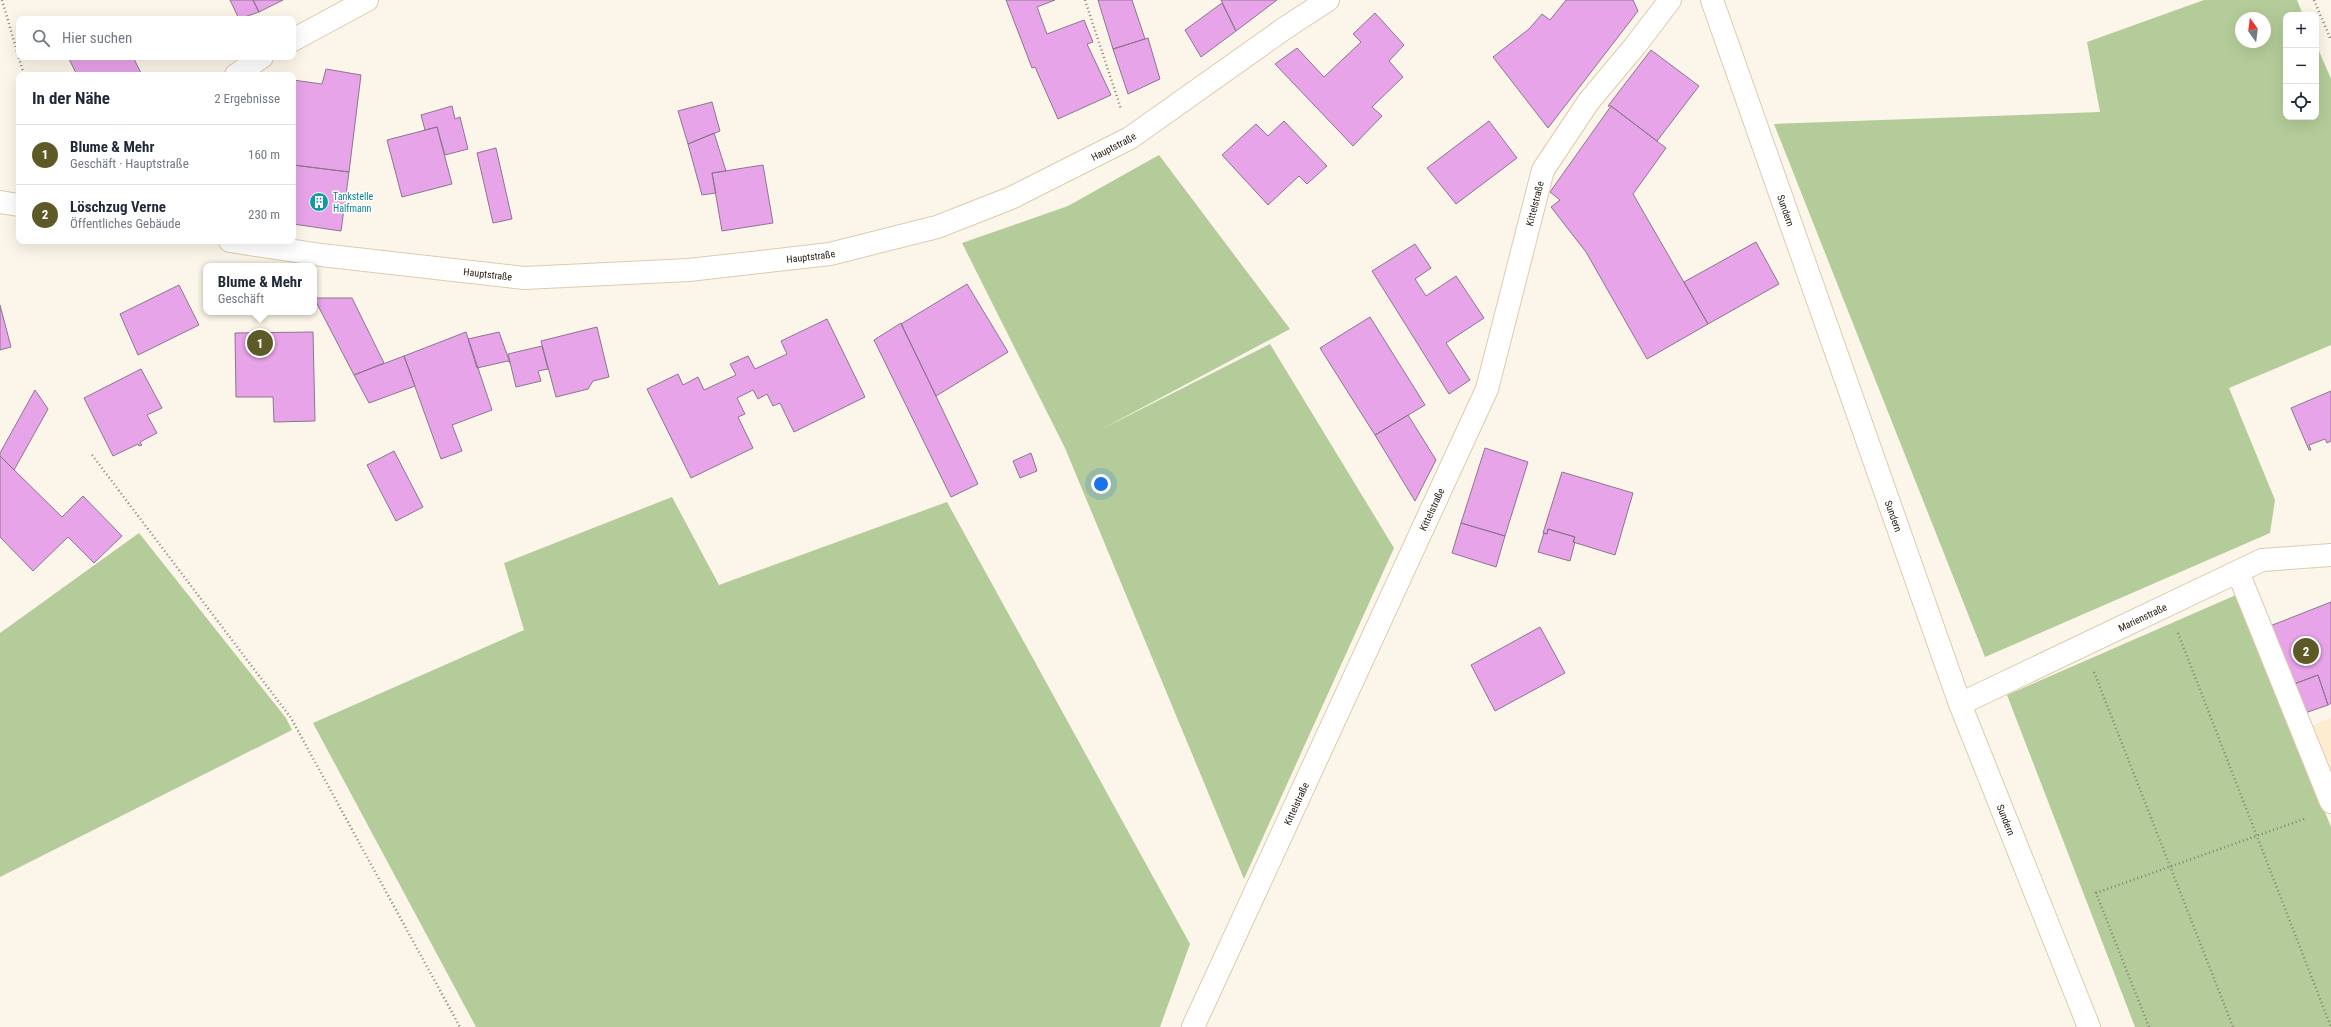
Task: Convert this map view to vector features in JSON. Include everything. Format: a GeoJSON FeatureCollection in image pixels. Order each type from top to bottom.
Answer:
{"type":"FeatureCollection","features":[{"type":"Feature","properties":{"kind":"street"},"geometry":{"type":"LineString","coordinates":[[296,38],[367,0]]}},
{"type":"Feature","properties":{"kind":"street","name":"Hauptstraße"},"geometry":{"type":"LineString","coordinates":[[250,244],[321,255],[524,278],[689,270],[830,254],[937,227],[1011,198],[1130,138],[1285,28],[1328,0]]}},
{"type":"Feature","properties":{"kind":"street","name":"Kittelstraße"},"geometry":{"type":"LineString","coordinates":[[1193,1027],[1487,389],[1543,170],[1588,101],[1635,46],[1670,0]]}},
{"type":"Feature","properties":{"kind":"street","name":"Sundern"},"geometry":{"type":"LineString","coordinates":[[1712,0],[1960,704],[2089,1027]]}},
{"type":"Feature","properties":{"kind":"street"},"geometry":{"type":"LineString","coordinates":[[240,72],[258,60]]}},
{"type":"Feature","properties":{"kind":"street"},"geometry":{"type":"LineString","coordinates":[[0,202],[16,205]]}},
{"type":"Feature","properties":{"kind":"street","name":"Marienstraße"},"geometry":{"type":"LineString","coordinates":[[1960,704],[2262,560],[2331,555]]}},
{"type":"Feature","properties":{"kind":"street"},"geometry":{"type":"LineString","coordinates":[[2238,572],[2331,802]]}},
{"type":"Feature","properties":{"kind":"path"},"geometry":{"type":"LineString","coordinates":[[2,0],[16,48]]}},
{"type":"Feature","properties":{"kind":"path"},"geometry":{"type":"LineString","coordinates":[[1085,0],[1130,138]]}},
{"type":"Feature","properties":{"kind":"path"},"geometry":{"type":"LineString","coordinates":[[2314,0],[2331,40]]}},
{"type":"Feature","properties":{"kind":"path"},"geometry":{"type":"LineString","coordinates":[[20,60],[23,72]]}},
{"type":"Feature","properties":{"kind":"path"},"geometry":{"type":"LineString","coordinates":[[92,455],[291,718],[460,1027]]}},
{"type":"Feature","properties":{"kind":"path"},"geometry":{"type":"LineString","coordinates":[[2177,631],[2331,1027]]}},
{"type":"Feature","properties":{"kind":"path"},"geometry":{"type":"LineString","coordinates":[[2084,645],[2233,1027]]}},
{"type":"Feature","properties":{"kind":"path"},"geometry":{"type":"LineString","coordinates":[[2149,1027],[2096,893],[2309,818]]}},
{"type":"Feature","properties":{"kind":"shaded area"},"geometry":{"type":"Polygon","coordinates":[[[2331,718],[2331,785],[2308,727],[2331,718]]]}},
{"type":"Feature","properties":{"kind":"green space"},"geometry":{"type":"Polygon","coordinates":[[[2204,0],[2297,0],[2302,12],[2283,12],[2283,120],[2319,120],[2319,51],[2331,79],[2331,345],[2229,388],[2275,500],[2270,533],[1985,657],[1774,124],[2100,112],[2087,42],[2204,0]]]}},
{"type":"Feature","properties":{"kind":"green space"},"geometry":{"type":"Polygon","coordinates":[[[1159,155],[1290,329],[1100,430],[1270,344],[1394,548],[1244,879],[1065,448],[962,243],[1068,206],[1159,155]]]}},
{"type":"Feature","properties":{"kind":"green space"},"geometry":{"type":"Polygon","coordinates":[[[672,497],[719,585],[947,502],[1190,944],[1160,1027],[476,1027],[313,723],[524,630],[504,563],[672,497]]]}},
{"type":"Feature","properties":{"kind":"green space"},"geometry":{"type":"Polygon","coordinates":[[[139,533],[286,718],[292,730],[0,877],[0,633],[139,533]]]}},
{"type":"Feature","properties":{"kind":"green space"},"geometry":{"type":"Polygon","coordinates":[[[2236,595],[2331,827],[2331,1027],[2135,1027],[2007,695],[2236,595]]]}},
{"type":"Feature","properties":{"kind":"building"},"geometry":{"type":"Polygon","coordinates":[[[230,0],[253,0],[259,12],[248,16],[238,16],[230,0]]]}},
{"type":"Feature","properties":{"kind":"building"},"geometry":{"type":"Polygon","coordinates":[[[253,0],[283,0],[259,12],[253,0]]]}},
{"type":"Feature","properties":{"kind":"building"},"geometry":{"type":"Polygon","coordinates":[[[1006,0],[1055,0],[1037,7],[1047,34],[1084,20],[1093,42],[1087,44],[1111,95],[1058,119],[1035,67],[1032,68],[1006,0]]]}},
{"type":"Feature","properties":{"kind":"building"},"geometry":{"type":"Polygon","coordinates":[[[1098,0],[1132,0],[1145,39],[1113,49],[1098,0]]]}},
{"type":"Feature","properties":{"kind":"building"},"geometry":{"type":"Polygon","coordinates":[[[1221,0],[1277,0],[1236,31],[1221,0]]]}},
{"type":"Feature","properties":{"kind":"building"},"geometry":{"type":"Polygon","coordinates":[[[1566,0],[1633,0],[1638,11],[1548,128],[1493,57],[1529,29],[1542,14],[1550,20],[1566,0]]]}},
{"type":"Feature","properties":{"kind":"building"},"geometry":{"type":"Polygon","coordinates":[[[1222,3],[1236,31],[1201,57],[1185,30],[1222,3]]]}},
{"type":"Feature","properties":{"kind":"building"},"geometry":{"type":"Polygon","coordinates":[[[1375,13],[1404,45],[1389,61],[1403,77],[1372,107],[1382,116],[1353,146],[1275,64],[1297,48],[1324,77],[1361,42],[1353,34],[1375,13]]]}},
{"type":"Feature","properties":{"kind":"building"},"geometry":{"type":"Polygon","coordinates":[[[1148,38],[1160,79],[1128,94],[1113,49],[1148,38]]]}},
{"type":"Feature","properties":{"kind":"building"},"geometry":{"type":"Polygon","coordinates":[[[1651,50],[1699,86],[1657,141],[1611,106],[1608,106],[1651,50]]]}},
{"type":"Feature","properties":{"kind":"building"},"geometry":{"type":"Polygon","coordinates":[[[70,60],[134,60],[140,72],[76,72],[70,60]]]}},
{"type":"Feature","properties":{"kind":"building"},"geometry":{"type":"Polygon","coordinates":[[[326,69],[361,75],[349,172],[296,165],[296,80],[322,84],[326,69]]]}},
{"type":"Feature","properties":{"kind":"building"},"geometry":{"type":"Polygon","coordinates":[[[712,102],[720,131],[688,144],[678,111],[712,102]]]}},
{"type":"Feature","properties":{"kind":"building"},"geometry":{"type":"Polygon","coordinates":[[[452,106],[455,119],[460,117],[468,149],[445,155],[437,127],[425,130],[421,115],[452,106]]]}},
{"type":"Feature","properties":{"kind":"building"},"geometry":{"type":"Polygon","coordinates":[[[1611,106],[1666,148],[1633,194],[1708,324],[1647,359],[1586,252],[1551,207],[1560,200],[1550,192],[1611,106]]]}},
{"type":"Feature","properties":{"kind":"building"},"geometry":{"type":"Polygon","coordinates":[[[1284,121],[1327,166],[1307,184],[1299,176],[1268,205],[1222,155],[1256,124],[1268,136],[1284,121]]]}},
{"type":"Feature","properties":{"kind":"building"},"geometry":{"type":"Polygon","coordinates":[[[1489,121],[1517,158],[1456,204],[1427,168],[1489,121]]]}},
{"type":"Feature","properties":{"kind":"building"},"geometry":{"type":"Polygon","coordinates":[[[437,127],[452,184],[402,197],[387,140],[437,127]]]}},
{"type":"Feature","properties":{"kind":"building"},"geometry":{"type":"Polygon","coordinates":[[[714,133],[726,171],[712,173],[716,193],[702,195],[688,144],[714,133]]]}},
{"type":"Feature","properties":{"kind":"building"},"geometry":{"type":"Polygon","coordinates":[[[496,148],[512,219],[493,223],[477,153],[496,148]]]}},
{"type":"Feature","properties":{"kind":"building","name":"Tankstelle Halfmann"},"geometry":{"type":"Polygon","coordinates":[[[296,165],[349,172],[341,231],[296,224],[296,165]]]}},
{"type":"Feature","properties":{"kind":"building"},"geometry":{"type":"Polygon","coordinates":[[[763,165],[773,223],[722,231],[712,173],[763,165]]]}},
{"type":"Feature","properties":{"kind":"building"},"geometry":{"type":"Polygon","coordinates":[[[1756,242],[1779,284],[1708,324],[1684,282],[1756,242]]]}},
{"type":"Feature","properties":{"kind":"building"},"geometry":{"type":"Polygon","coordinates":[[[1415,244],[1431,268],[1415,279],[1426,296],[1456,276],[1484,318],[1446,343],[1470,380],[1449,394],[1372,271],[1415,244]]]}},
{"type":"Feature","properties":{"kind":"building"},"geometry":{"type":"Polygon","coordinates":[[[967,284],[1008,352],[936,396],[901,324],[967,284]]]}},
{"type":"Feature","properties":{"kind":"building"},"geometry":{"type":"Polygon","coordinates":[[[179,285],[199,325],[138,355],[120,314],[179,285]]]}},
{"type":"Feature","properties":{"kind":"building"},"geometry":{"type":"Polygon","coordinates":[[[317,298],[352,298],[384,363],[354,375],[317,304],[317,298]]]}},
{"type":"Feature","properties":{"kind":"building"},"geometry":{"type":"Polygon","coordinates":[[[0,305],[11,347],[0,350],[0,305]]]}},
{"type":"Feature","properties":{"kind":"building"},"geometry":{"type":"Polygon","coordinates":[[[1370,317],[1425,405],[1375,435],[1320,348],[1370,317]]]}},
{"type":"Feature","properties":{"kind":"building"},"geometry":{"type":"Polygon","coordinates":[[[827,319],[865,397],[794,432],[780,403],[773,406],[767,394],[758,399],[753,390],[737,398],[745,414],[738,417],[753,448],[691,478],[647,389],[678,374],[683,385],[698,377],[704,390],[736,375],[730,364],[748,356],[755,369],[787,354],[781,341],[827,319]]]}},
{"type":"Feature","properties":{"kind":"building"},"geometry":{"type":"Polygon","coordinates":[[[901,323],[978,484],[951,497],[874,340],[901,323]]]}},
{"type":"Feature","properties":{"kind":"building"},"geometry":{"type":"Polygon","coordinates":[[[597,327],[609,377],[593,381],[588,389],[556,397],[541,341],[597,327]]]}},
{"type":"Feature","properties":{"kind":"building"},"geometry":{"type":"Polygon","coordinates":[[[313,332],[315,421],[274,422],[273,397],[236,397],[235,333],[313,332]]]}},
{"type":"Feature","properties":{"kind":"building"},"geometry":{"type":"Polygon","coordinates":[[[466,332],[492,410],[452,425],[462,451],[441,459],[404,356],[466,332]]]}},
{"type":"Feature","properties":{"kind":"building"},"geometry":{"type":"Polygon","coordinates":[[[499,332],[510,363],[508,361],[477,368],[468,339],[499,332]]]}},
{"type":"Feature","properties":{"kind":"building"},"geometry":{"type":"Polygon","coordinates":[[[542,346],[548,369],[538,371],[541,381],[516,387],[508,354],[542,346]]]}},
{"type":"Feature","properties":{"kind":"building"},"geometry":{"type":"Polygon","coordinates":[[[404,356],[415,386],[369,403],[354,375],[404,356]]]}},
{"type":"Feature","properties":{"kind":"building"},"geometry":{"type":"Polygon","coordinates":[[[141,369],[162,408],[147,415],[157,433],[140,442],[142,445],[139,446],[138,444],[113,456],[84,398],[141,369]]]}},
{"type":"Feature","properties":{"kind":"building"},"geometry":{"type":"Polygon","coordinates":[[[35,390],[48,409],[14,470],[0,456],[0,453],[35,390]]]}},
{"type":"Feature","properties":{"kind":"building"},"geometry":{"type":"Polygon","coordinates":[[[2331,391],[2331,441],[2327,443],[2325,439],[2309,445],[2311,450],[2309,450],[2291,408],[2331,391]]]}},
{"type":"Feature","properties":{"kind":"building"},"geometry":{"type":"Polygon","coordinates":[[[1408,415],[1436,460],[1415,501],[1375,435],[1408,415]]]}},
{"type":"Feature","properties":{"kind":"building"},"geometry":{"type":"Polygon","coordinates":[[[1485,448],[1528,462],[1505,536],[1461,523],[1485,448]]]}},
{"type":"Feature","properties":{"kind":"building"},"geometry":{"type":"Polygon","coordinates":[[[394,451],[423,507],[396,521],[367,465],[394,451]]]}},
{"type":"Feature","properties":{"kind":"building"},"geometry":{"type":"Polygon","coordinates":[[[1031,453],[1037,471],[1020,478],[1013,461],[1031,453]]]}},
{"type":"Feature","properties":{"kind":"building"},"geometry":{"type":"Polygon","coordinates":[[[0,456],[62,517],[83,496],[122,536],[94,563],[68,537],[33,571],[0,537],[0,456]]]}},
{"type":"Feature","properties":{"kind":"building"},"geometry":{"type":"Polygon","coordinates":[[[1562,472],[1633,493],[1615,555],[1573,542],[1575,537],[1548,529],[1547,534],[1543,533],[1562,472]]]}},
{"type":"Feature","properties":{"kind":"building"},"geometry":{"type":"Polygon","coordinates":[[[1461,523],[1505,536],[1496,567],[1452,553],[1461,523]]]}},
{"type":"Feature","properties":{"kind":"building"},"geometry":{"type":"Polygon","coordinates":[[[1548,529],[1575,537],[1570,561],[1538,552],[1544,533],[1547,534],[1548,529]]]}},
{"type":"Feature","properties":{"kind":"building"},"geometry":{"type":"Polygon","coordinates":[[[2331,602],[2331,703],[2328,705],[2318,675],[2294,684],[2270,626],[2331,602]]]}},
{"type":"Feature","properties":{"kind":"building"},"geometry":{"type":"Polygon","coordinates":[[[1540,627],[1565,673],[1495,711],[1471,665],[1540,627]]]}},
{"type":"Feature","properties":{"kind":"building"},"geometry":{"type":"Polygon","coordinates":[[[2318,675],[2328,705],[2305,713],[2294,684],[2318,675]]]}},
{"type":"Feature","properties":{"kind":"place","name":"Tankstelle Halfmann"},"geometry":{"type":"Point","coordinates":[319,202]}},
{"type":"Feature","properties":{"kind":"place","name":"Blume & Mehr"},"geometry":{"type":"Point","coordinates":[260,343]}},
{"type":"Feature","properties":{"kind":"place","name":"Löschzug Verne"},"geometry":{"type":"Point","coordinates":[2306,651]}}]}
